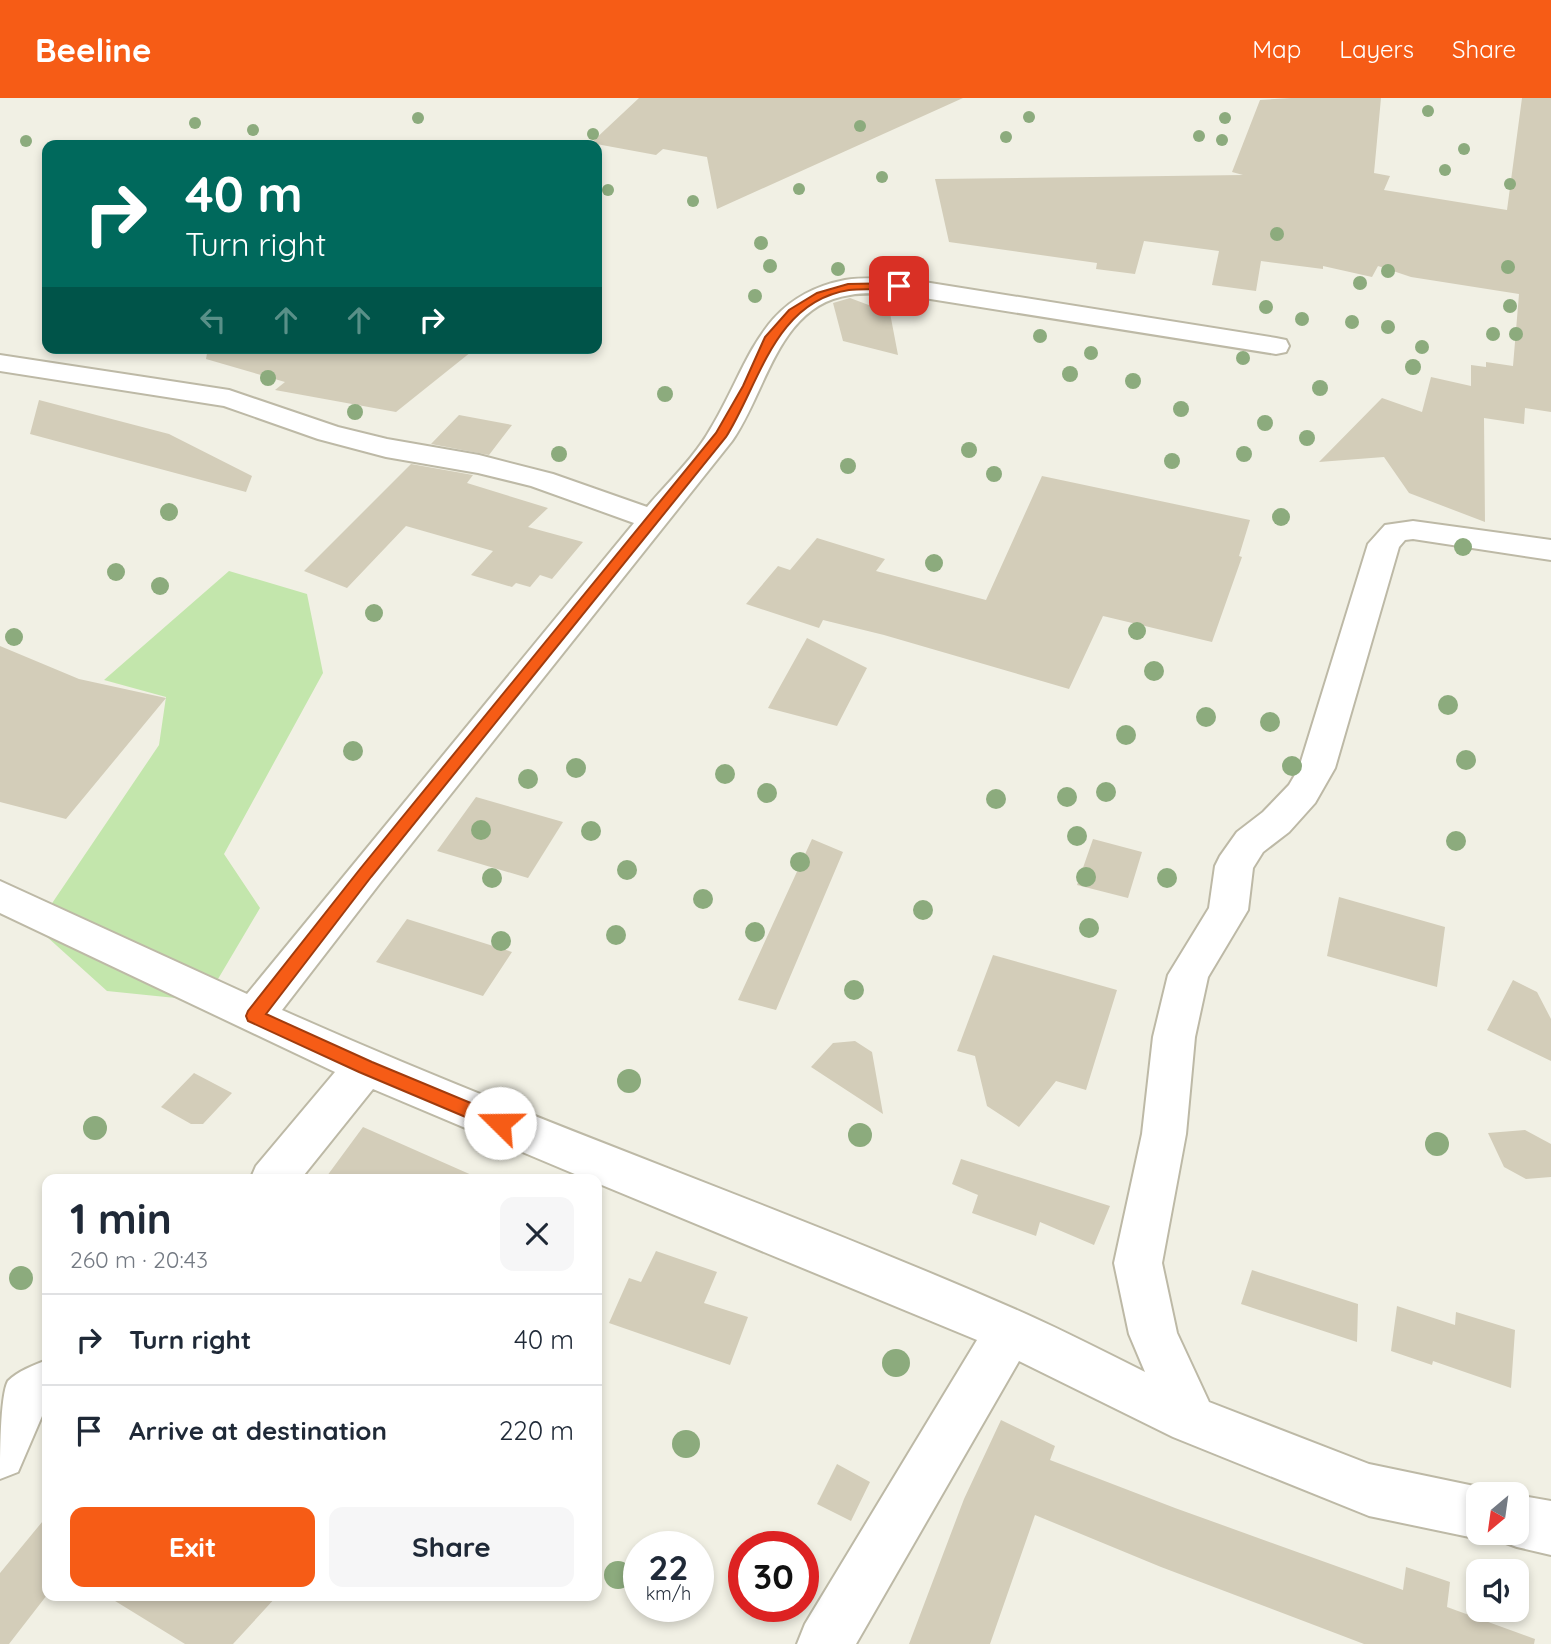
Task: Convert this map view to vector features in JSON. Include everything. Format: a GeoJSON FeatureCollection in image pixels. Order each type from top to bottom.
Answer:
{"type":"FeatureCollection","features":[{"type":"Feature","properties":{"kind":"street"},"geometry":{"type":"LineString","coordinates":[[254,1016],[366,873],[722,435],[749,386],[771,337],[793,312],[821,295],[848,287],[899,286],[1276,346]]}},
{"type":"Feature","properties":{"kind":"street"},"geometry":{"type":"LineString","coordinates":[[0,363],[229,398],[328,433],[386,449],[479,464],[542,481],[653,520]]}},
{"type":"Feature","properties":{"kind":"street"},"geometry":{"type":"LineString","coordinates":[[1191,1420],[1153,1334],[1138,1263],[1164,1134],[1174,1037],[1188,975],[1228,910],[1234,866],[1250,842],[1276,822],[1302,794],[1317,768],[1384,544],[1396,532],[1413,530],[1551,550]]}},
{"type":"Feature","properties":{"kind":"street"},"geometry":{"type":"LineString","coordinates":[[0,896],[365,1067],[694,1203],[858,1265],[1010,1331],[1191,1420],[1369,1490],[1466,1510]]}},
{"type":"Feature","properties":{"kind":"street"},"geometry":{"type":"LineString","coordinates":[[277,1174],[365,1067]]}},
{"type":"Feature","properties":{"kind":"street"},"geometry":{"type":"LineString","coordinates":[[825,1644],[1010,1331]]}},
{"type":"Feature","properties":{"kind":"street"},"geometry":{"type":"LineString","coordinates":[[0,1454],[24,1399],[42,1387]]}},
{"type":"Feature","properties":{"kind":"street"},"geometry":{"type":"LineString","coordinates":[[1530,1524],[1551,1528]]}},
{"type":"Feature","properties":{"kind":"green space"},"geometry":{"type":"Polygon","coordinates":[[[229,571],[307,594],[323,673],[224,854],[260,908],[205,1001],[107,991],[36,927],[159,745],[166,697],[104,680],[229,571]]]}},
{"type":"Feature","properties":{"kind":"building"},"geometry":{"type":"Polygon","coordinates":[[[639,98],[963,98],[717,209],[707,157],[663,149],[656,155],[602,145],[602,140],[594,140],[639,98]]]}},
{"type":"Feature","properties":{"kind":"building"},"geometry":{"type":"Polygon","coordinates":[[[1381,98],[1374,173],[1390,176],[1384,190],[1507,210],[1522,98],[1551,98],[1551,412],[1525,408],[1524,424],[1484,418],[1485,522],[1409,493],[1384,457],[1319,462],[1382,398],[1422,412],[1431,377],[1471,386],[1471,365],[1486,367],[1486,362],[1513,366],[1519,294],[1411,277],[1378,266],[1372,277],[1323,266],[1323,269],[1261,261],[1256,291],[1212,285],[1219,251],[1144,241],[1135,274],[1096,269],[1097,263],[949,242],[935,179],[1243,175],[1232,172],[1260,100],[1381,98]]]}},
{"type":"Feature","properties":{"kind":"building"},"geometry":{"type":"Polygon","coordinates":[[[850,298],[890,313],[898,355],[843,341],[833,303],[850,298]]]}},
{"type":"Feature","properties":{"kind":"building"},"geometry":{"type":"Polygon","coordinates":[[[207,354],[468,354],[396,412],[275,390],[285,382],[206,359],[207,354]]]}},
{"type":"Feature","properties":{"kind":"building"},"geometry":{"type":"Polygon","coordinates":[[[39,400],[169,434],[252,476],[246,492],[30,434],[39,400]]]}},
{"type":"Feature","properties":{"kind":"building"},"geometry":{"type":"Polygon","coordinates":[[[459,415],[512,425],[489,455],[431,444],[459,415]]]}},
{"type":"Feature","properties":{"kind":"building"},"geometry":{"type":"Polygon","coordinates":[[[411,464],[473,475],[467,483],[548,508],[528,527],[583,542],[552,579],[540,575],[530,587],[516,583],[512,587],[471,575],[493,551],[406,526],[347,588],[304,571],[411,464]]]}},
{"type":"Feature","properties":{"kind":"building"},"geometry":{"type":"Polygon","coordinates":[[[1042,476],[1250,520],[1239,556],[1242,557],[1212,642],[1103,616],[1069,689],[884,635],[823,620],[819,628],[746,604],[778,566],[790,570],[817,538],[885,559],[876,571],[986,600],[1042,476]]]}},
{"type":"Feature","properties":{"kind":"building"},"geometry":{"type":"Polygon","coordinates":[[[807,638],[867,668],[837,726],[768,708],[807,638]]]}},
{"type":"Feature","properties":{"kind":"building"},"geometry":{"type":"Polygon","coordinates":[[[0,646],[79,679],[166,698],[66,819],[0,802],[0,646]]]}},
{"type":"Feature","properties":{"kind":"building"},"geometry":{"type":"Polygon","coordinates":[[[476,797],[563,822],[528,878],[437,851],[476,797]]]}},
{"type":"Feature","properties":{"kind":"building"},"geometry":{"type":"Polygon","coordinates":[[[812,839],[843,852],[776,1010],[738,1000],[812,839]]]}},
{"type":"Feature","properties":{"kind":"building"},"geometry":{"type":"Polygon","coordinates":[[[1093,839],[1142,852],[1128,898],[1077,885],[1093,839]]]}},
{"type":"Feature","properties":{"kind":"building"},"geometry":{"type":"Polygon","coordinates":[[[1339,897],[1445,927],[1437,987],[1327,956],[1339,897]]]}},
{"type":"Feature","properties":{"kind":"building"},"geometry":{"type":"Polygon","coordinates":[[[407,919],[512,952],[483,996],[376,962],[407,919]]]}},
{"type":"Feature","properties":{"kind":"building"},"geometry":{"type":"Polygon","coordinates":[[[993,955],[1117,990],[1086,1090],[1056,1081],[1019,1127],[987,1106],[975,1056],[957,1051],[993,955]]]}},
{"type":"Feature","properties":{"kind":"building"},"geometry":{"type":"Polygon","coordinates":[[[1513,980],[1537,992],[1551,1019],[1551,1061],[1487,1030],[1513,980]]]}},
{"type":"Feature","properties":{"kind":"building"},"geometry":{"type":"Polygon","coordinates":[[[855,1041],[872,1052],[883,1114],[811,1067],[833,1043],[855,1041]]]}},
{"type":"Feature","properties":{"kind":"building"},"geometry":{"type":"Polygon","coordinates":[[[194,1073],[232,1093],[203,1124],[191,1124],[161,1107],[194,1073]]]}},
{"type":"Feature","properties":{"kind":"building"},"geometry":{"type":"Polygon","coordinates":[[[363,1127],[469,1174],[328,1174],[363,1127]]]}},
{"type":"Feature","properties":{"kind":"building"},"geometry":{"type":"Polygon","coordinates":[[[1525,1130],[1551,1144],[1551,1177],[1526,1179],[1504,1167],[1488,1133],[1525,1130]]]}},
{"type":"Feature","properties":{"kind":"building"},"geometry":{"type":"Polygon","coordinates":[[[961,1159],[1110,1206],[1094,1245],[1040,1222],[1036,1236],[972,1213],[978,1195],[952,1184],[961,1159]]]}},
{"type":"Feature","properties":{"kind":"building"},"geometry":{"type":"Polygon","coordinates":[[[656,1251],[717,1272],[704,1303],[748,1317],[730,1365],[609,1323],[629,1278],[641,1282],[656,1251]]]}},
{"type":"Feature","properties":{"kind":"building"},"geometry":{"type":"Polygon","coordinates":[[[1252,1270],[1358,1304],[1357,1342],[1241,1304],[1252,1270]]]}},
{"type":"Feature","properties":{"kind":"building"},"geometry":{"type":"Polygon","coordinates":[[[1397,1306],[1455,1325],[1456,1312],[1515,1330],[1511,1388],[1433,1361],[1432,1365],[1391,1351],[1397,1306]]]}},
{"type":"Feature","properties":{"kind":"building"},"geometry":{"type":"Polygon","coordinates":[[[1001,1420],[1055,1446],[1050,1460],[1175,1508],[1403,1590],[1406,1567],[1450,1582],[1447,1607],[1466,1614],[1466,1622],[1488,1622],[1535,1639],[1534,1644],[1364,1644],[1161,1567],[1035,1515],[990,1644],[909,1644],[964,1499],[1001,1420]]]}},
{"type":"Feature","properties":{"kind":"building"},"geometry":{"type":"Polygon","coordinates":[[[837,1464],[870,1482],[851,1521],[817,1504],[837,1464]]]}},
{"type":"Feature","properties":{"kind":"building"},"geometry":{"type":"Polygon","coordinates":[[[42,1522],[42,1601],[9,1644],[0,1644],[0,1573],[42,1522]]]}},
{"type":"Feature","properties":{"kind":"building"},"geometry":{"type":"Polygon","coordinates":[[[115,1601],[272,1601],[233,1644],[185,1644],[115,1601]]]}},
{"type":"Feature","properties":{"kind":"route"},"geometry":{"type":"LineString","coordinates":[[500,1123],[365,1067],[254,1016],[366,873],[722,435],[749,386],[771,337],[793,312],[821,295],[848,287],[899,286]]}}]}
